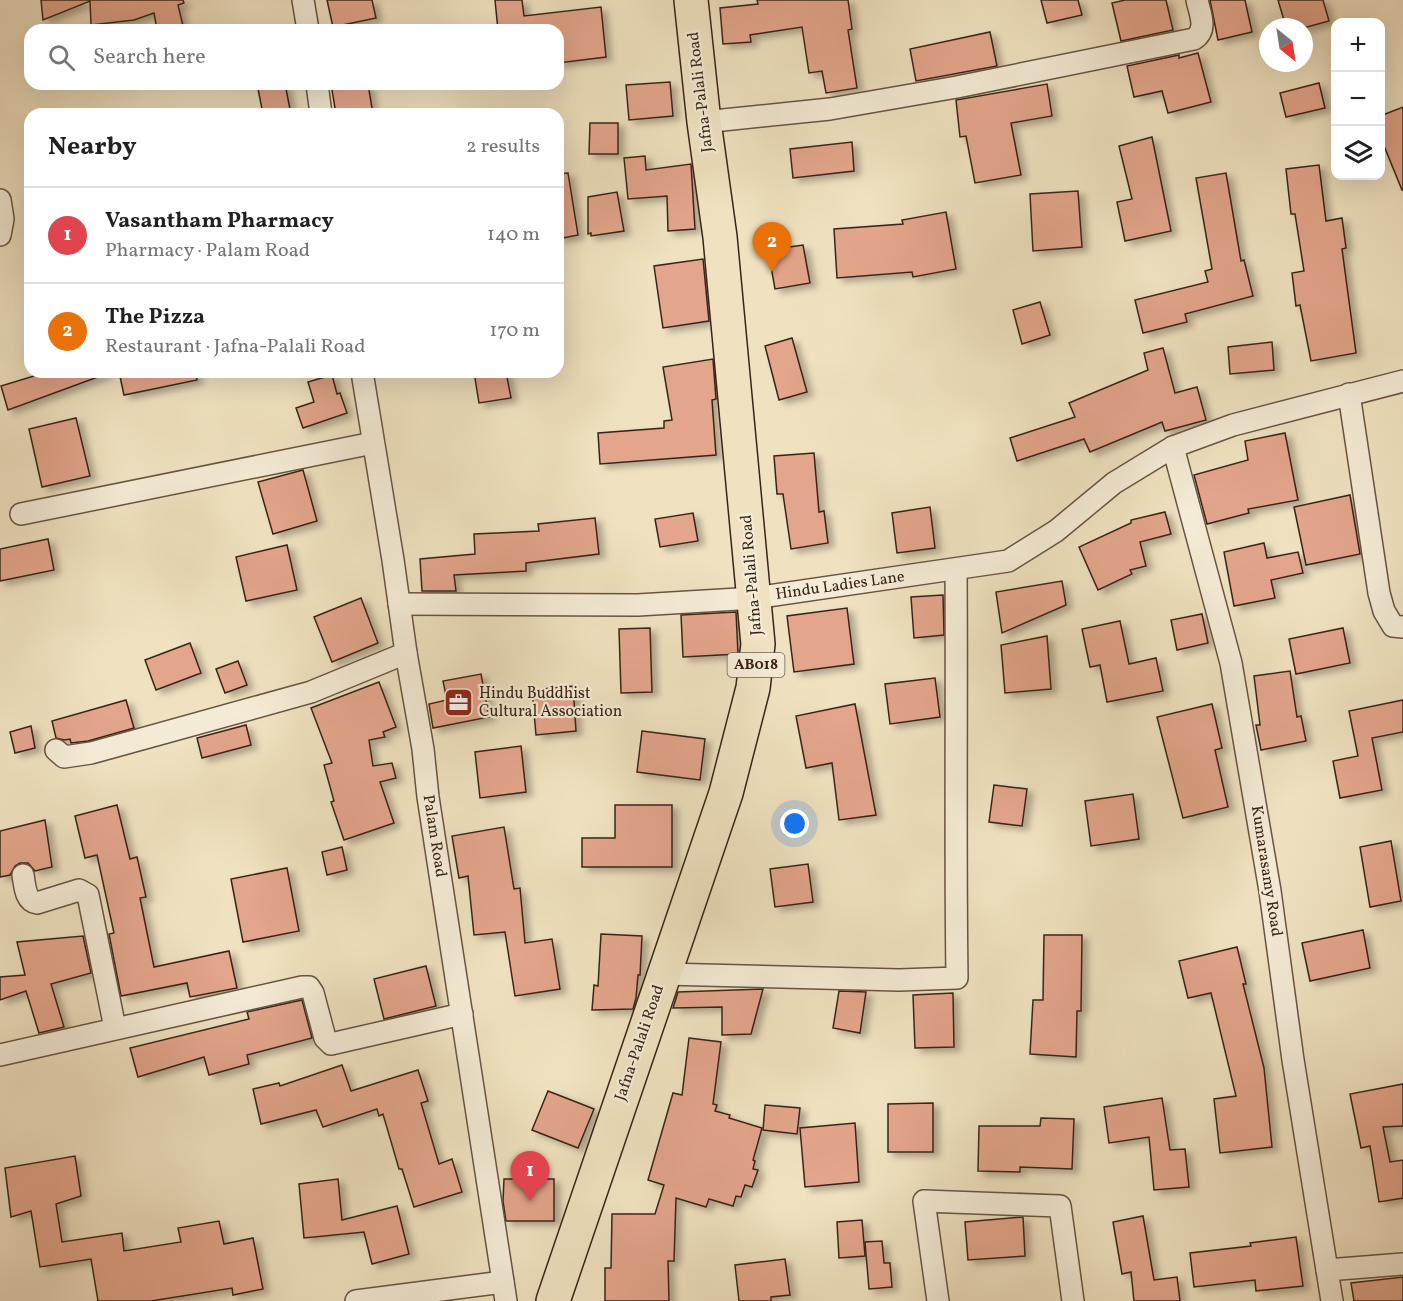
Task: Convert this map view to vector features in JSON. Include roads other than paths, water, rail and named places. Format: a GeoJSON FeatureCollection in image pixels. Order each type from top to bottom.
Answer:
{"type":"FeatureCollection","features":[{"type":"Feature","properties":{"kind":"main road","name":"Jafna-Palali Road"},"geometry":{"type":"LineString","coordinates":[[553,1301],[726,793],[753,688],[758,644],[720,237],[704,122],[691,0]]}},
{"type":"Feature","properties":{"kind":"street"},"geometry":{"type":"LineString","coordinates":[[303,0],[307,24]]}},
{"type":"Feature","properties":{"kind":"street"},"geometry":{"type":"LineString","coordinates":[[704,122],[830,109],[957,87],[1194,39],[1201,34],[1203,29],[1197,0]]}},
{"type":"Feature","properties":{"kind":"street"},"geometry":{"type":"LineString","coordinates":[[318,90],[320,108]]}},
{"type":"Feature","properties":{"kind":"street"},"geometry":{"type":"LineString","coordinates":[[0,200],[3,219],[0,235]]}},
{"type":"Feature","properties":{"kind":"street","name":"Palam Road"},"geometry":{"type":"LineString","coordinates":[[363,378],[405,653],[423,749],[428,797],[504,1292]]}},
{"type":"Feature","properties":{"kind":"street","name":"Hindu Ladies Lane"},"geometry":{"type":"LineString","coordinates":[[399,604],[638,605],[755,598],[1008,561],[1056,531],[1114,483],[1173,447],[1233,425],[1403,381]]}},
{"type":"Feature","properties":{"kind":"street"},"geometry":{"type":"LineString","coordinates":[[1349,394],[1379,593],[1384,611],[1394,626],[1403,627]]}},
{"type":"Feature","properties":{"kind":"street"},"geometry":{"type":"LineString","coordinates":[[21,514],[374,443]]}},
{"type":"Feature","properties":{"kind":"street","name":"Kumarasamy Road"},"geometry":{"type":"LineString","coordinates":[[1173,447],[1231,663],[1270,891],[1293,1060],[1332,1301]]}},
{"type":"Feature","properties":{"kind":"street"},"geometry":{"type":"LineString","coordinates":[[664,974],[899,980],[957,978],[956,569]]}},
{"type":"Feature","properties":{"kind":"street"},"geometry":{"type":"LineString","coordinates":[[56,750],[64,757],[91,753],[191,727],[310,692],[405,653]]}},
{"type":"Feature","properties":{"kind":"street"},"geometry":{"type":"LineString","coordinates":[[23,875],[28,898],[32,903],[79,890],[88,895],[115,1028]]}},
{"type":"Feature","properties":{"kind":"street"},"geometry":{"type":"LineString","coordinates":[[0,1055],[302,987],[309,987],[313,993],[325,1038],[331,1044],[462,1014]]}},
{"type":"Feature","properties":{"kind":"street"},"geometry":{"type":"LineString","coordinates":[[938,1301],[924,1201],[1060,1206],[1073,1301]]}},
{"type":"Feature","properties":{"kind":"street"},"geometry":{"type":"LineString","coordinates":[[1327,1270],[1403,1264]]}},
{"type":"Feature","properties":{"kind":"street"},"geometry":{"type":"LineString","coordinates":[[356,1301],[504,1292]]}},
{"type":"Feature","properties":{"kind":"place","name":"The Pizza"},"geometry":{"type":"Point","coordinates":[772,272]}},
{"type":"Feature","properties":{"kind":"place","name":"Hindu Buddhist Cultural Association"},"geometry":{"type":"Point","coordinates":[458,703]}},
{"type":"Feature","properties":{"kind":"place","name":"Vasantham Pharmacy"},"geometry":{"type":"Point","coordinates":[530,1201]}}]}
